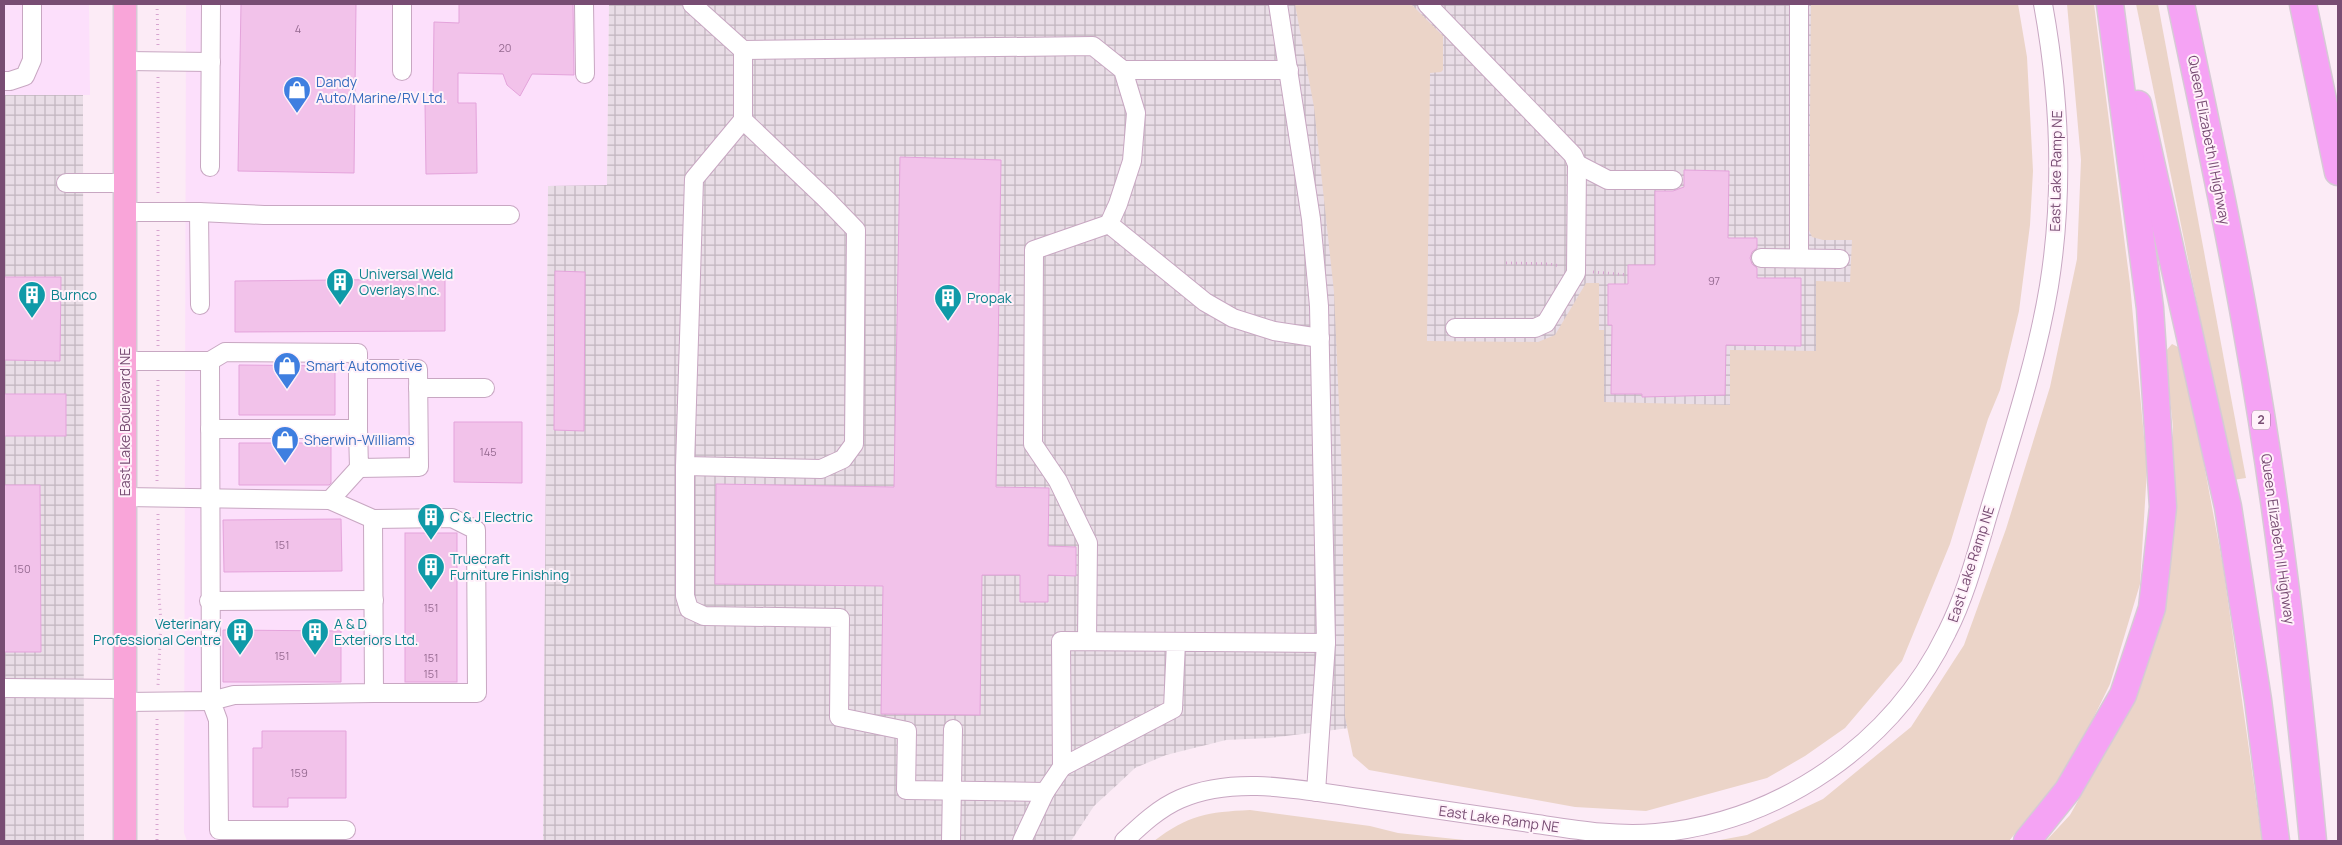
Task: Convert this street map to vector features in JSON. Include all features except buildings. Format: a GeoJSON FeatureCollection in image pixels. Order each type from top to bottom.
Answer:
{"type":"FeatureCollection","features":[{"type":"Feature","properties":{"kind":"highway"},"geometry":{"type":"LineString","coordinates":[[2027,841],[2068,790],[2123,695],[2152,608],[2163,507],[2150,308],[2110,4]]}},
{"type":"Feature","properties":{"kind":"highway"},"geometry":{"type":"LineString","coordinates":[[2115,4],[2228,507],[2258,700],[2276,841]]}},
{"type":"Feature","properties":{"kind":"highway","name":"Queen Elizabeth II Highway"},"geometry":{"type":"LineString","coordinates":[[2181,4],[2248,338],[2281,552],[2301,715],[2313,841]]}},
{"type":"Feature","properties":{"kind":"highway"},"geometry":{"type":"LineString","coordinates":[[2303,4],[2338,172]]}},
{"type":"Feature","properties":{"kind":"highway"},"geometry":{"type":"LineString","coordinates":[[2330,128],[2338,156]]}},
{"type":"Feature","properties":{"kind":"main road","name":"East Lake Boulevard NE"},"geometry":{"type":"LineString","coordinates":[[125,4],[125,841]]}},
{"type":"Feature","properties":{"kind":"street"},"geometry":{"type":"LineString","coordinates":[[4,81],[25,76],[32,60],[32,4]]}},
{"type":"Feature","properties":{"kind":"street"},"geometry":{"type":"LineString","coordinates":[[210,167],[211,4]]}},
{"type":"Feature","properties":{"kind":"street"},"geometry":{"type":"LineString","coordinates":[[402,4],[402,71]]}},
{"type":"Feature","properties":{"kind":"street"},"geometry":{"type":"LineString","coordinates":[[584,4],[584,74]]}},
{"type":"Feature","properties":{"kind":"street"},"geometry":{"type":"LineString","coordinates":[[692,4],[742,50],[1093,46],[1124,70],[1136,113],[1132,161],[1118,204],[1109,224],[1034,250],[1033,444],[1058,481],[1088,543],[1087,641]]}},
{"type":"Feature","properties":{"kind":"street"},"geometry":{"type":"LineString","coordinates":[[1278,4],[1312,218],[1320,338],[1326,643],[1316,792]]}},
{"type":"Feature","properties":{"kind":"street"},"geometry":{"type":"LineString","coordinates":[[1427,4],[1573,155],[1577,164],[1576,273],[1546,323],[1535,328],[1455,328]]}},
{"type":"Feature","properties":{"kind":"street"},"geometry":{"type":"LineString","coordinates":[[1799,4],[1799,258]]}},
{"type":"Feature","properties":{"kind":"street","name":"East Lake Ramp NE"},"geometry":{"type":"LineString","coordinates":[[1124,841],[1145,821],[1178,799],[1209,789],[1253,787],[1316,792],[1564,828],[1615,833],[1654,833],[1692,827],[1746,814],[1778,800],[1818,778],[1849,756],[1884,724],[1915,688],[1948,631],[1961,601],[2038,342],[2049,286],[2058,198],[2057,102],[2043,4]]}},
{"type":"Feature","properties":{"kind":"street"},"geometry":{"type":"LineString","coordinates":[[742,50],[743,120],[694,179],[685,466],[684,596],[690,609],[704,616],[840,618],[839,717],[907,731],[906,790],[1045,792]]}},
{"type":"Feature","properties":{"kind":"street"},"geometry":{"type":"LineString","coordinates":[[125,61],[211,62]]}},
{"type":"Feature","properties":{"kind":"street"},"geometry":{"type":"LineString","coordinates":[[1124,70],[1289,70]]}},
{"type":"Feature","properties":{"kind":"street"},"geometry":{"type":"LineString","coordinates":[[685,466],[821,469],[843,459],[854,444],[856,230],[743,120]]}},
{"type":"Feature","properties":{"kind":"street"},"geometry":{"type":"LineString","coordinates":[[1577,164],[1608,180],[1673,180]]}},
{"type":"Feature","properties":{"kind":"street"},"geometry":{"type":"LineString","coordinates":[[66,183],[125,183]]}},
{"type":"Feature","properties":{"kind":"street"},"geometry":{"type":"LineString","coordinates":[[125,212],[199,212],[264,216],[510,215]]}},
{"type":"Feature","properties":{"kind":"street"},"geometry":{"type":"LineString","coordinates":[[199,212],[200,305]]}},
{"type":"Feature","properties":{"kind":"street"},"geometry":{"type":"LineString","coordinates":[[1109,224],[1205,302],[1233,318],[1274,331],[1320,338]]}},
{"type":"Feature","properties":{"kind":"street"},"geometry":{"type":"LineString","coordinates":[[1760,258],[1840,259]]}},
{"type":"Feature","properties":{"kind":"street"},"geometry":{"type":"LineString","coordinates":[[125,361],[210,361],[225,352],[358,353],[359,468],[330,500]]}},
{"type":"Feature","properties":{"kind":"street"},"geometry":{"type":"LineString","coordinates":[[210,361],[209,601],[211,701],[218,720],[219,830],[346,830]]}},
{"type":"Feature","properties":{"kind":"street"},"geometry":{"type":"LineString","coordinates":[[358,369],[418,369],[419,467],[359,468]]}},
{"type":"Feature","properties":{"kind":"street"},"geometry":{"type":"LineString","coordinates":[[418,388],[486,388]]}},
{"type":"Feature","properties":{"kind":"street"},"geometry":{"type":"LineString","coordinates":[[210,429],[358,430]]}},
{"type":"Feature","properties":{"kind":"street"},"geometry":{"type":"LineString","coordinates":[[4,688],[125,695],[158,702],[211,701],[234,695],[477,693],[476,530],[452,518],[373,519],[330,500],[125,497]]}},
{"type":"Feature","properties":{"kind":"street"},"geometry":{"type":"LineString","coordinates":[[373,519],[374,694]]}},
{"type":"Feature","properties":{"kind":"street"},"geometry":{"type":"LineString","coordinates":[[209,601],[374,600]]}},
{"type":"Feature","properties":{"kind":"street"},"geometry":{"type":"LineString","coordinates":[[1062,767],[1061,641],[1326,643]]}},
{"type":"Feature","properties":{"kind":"street"},"geometry":{"type":"LineString","coordinates":[[1022,841],[1045,792],[1062,767],[1174,709],[1176,642]]}},
{"type":"Feature","properties":{"kind":"street"},"geometry":{"type":"LineString","coordinates":[[951,841],[953,729]]}},
{"type":"Feature","properties":{"kind":"path"},"geometry":{"type":"LineString","coordinates":[[157,841],[158,702],[161,621],[157,497],[158,4]]}},
{"type":"Feature","properties":{"kind":"shaded area"},"geometry":{"type":"Polygon","coordinates":[[[4,4],[89,4],[90,95],[4,95],[4,4]]]}},
{"type":"Feature","properties":{"kind":"shaded area"},"geometry":{"type":"Polygon","coordinates":[[[186,4],[609,4],[607,186],[548,186],[543,841],[187,841],[184,833],[186,4]]]}},
{"type":"Feature","properties":{"kind":"shaded area"},"geometry":{"type":"Polygon","coordinates":[[[609,4],[1973,4],[1987,323],[1381,724],[1270,738],[1226,740],[1166,755],[1135,768],[1094,806],[1071,841],[543,841],[548,186],[607,185],[609,4]]]}},
{"type":"Feature","properties":{"kind":"shaded area"},"geometry":{"type":"Polygon","coordinates":[[[1295,4],[1411,4],[1443,36],[1443,70],[1430,73],[1427,341],[1538,342],[1555,335],[1586,283],[1599,283],[1599,330],[1604,330],[1604,402],[1730,405],[1730,350],[1816,351],[1816,281],[1850,282],[1852,240],[1823,240],[1812,237],[1809,230],[1811,4],[2018,4],[2027,57],[2033,171],[2030,225],[2019,311],[2000,390],[1988,419],[1950,544],[1902,661],[1845,728],[1805,756],[1767,778],[1646,811],[1575,807],[1369,770],[1353,756],[1345,717],[1342,475],[1334,292],[1314,107],[1295,4]]]}},
{"type":"Feature","properties":{"kind":"shaded area"},"geometry":{"type":"Polygon","coordinates":[[[2067,4],[2094,4],[2130,284],[2147,470],[2140,584],[2110,684],[2070,766],[2009,841],[1715,841],[1747,835],[1823,799],[1911,727],[1964,645],[2006,529],[2050,387],[2077,259],[2081,160],[2067,4]]]}},
{"type":"Feature","properties":{"kind":"shaded area"},"geometry":{"type":"Polygon","coordinates":[[[2136,4],[2158,4],[2246,478],[2233,480],[2136,4]]]}},
{"type":"Feature","properties":{"kind":"shaded area"},"geometry":{"type":"Polygon","coordinates":[[[4,95],[83,95],[84,841],[4,841],[4,95]]]}},
{"type":"Feature","properties":{"kind":"shaded area"},"geometry":{"type":"Polygon","coordinates":[[[2172,344],[2180,348],[2186,368],[2223,566],[2262,841],[2046,841],[2070,815],[2132,705],[2172,536],[2173,427],[2165,352],[2172,344]]]}},
{"type":"Feature","properties":{"kind":"shaded area"},"geometry":{"type":"Polygon","coordinates":[[[1250,810],[1370,826],[1398,833],[1474,841],[1154,841],[1177,825],[1199,816],[1250,810]]]}},
{"type":"Feature","properties":{"kind":"place","name":"Dandy Auto/Marine/RV Ltd."},"geometry":{"type":"Point","coordinates":[297,114]}},
{"type":"Feature","properties":{"kind":"place","name":"Universal Weld Overlays Inc."},"geometry":{"type":"Point","coordinates":[340,306]}},
{"type":"Feature","properties":{"kind":"place","name":"Burnco"},"geometry":{"type":"Point","coordinates":[32,319]}},
{"type":"Feature","properties":{"kind":"place","name":"Propak"},"geometry":{"type":"Point","coordinates":[948,322]}},
{"type":"Feature","properties":{"kind":"place","name":"Smart Automotive"},"geometry":{"type":"Point","coordinates":[287,390]}},
{"type":"Feature","properties":{"kind":"place","name":"Sherwin-Williams"},"geometry":{"type":"Point","coordinates":[285,464]}},
{"type":"Feature","properties":{"kind":"place","name":"C & J Electric"},"geometry":{"type":"Point","coordinates":[431,541]}},
{"type":"Feature","properties":{"kind":"place","name":"Truecraft Furniture Finishing"},"geometry":{"type":"Point","coordinates":[431,591]}},
{"type":"Feature","properties":{"kind":"place","name":"Veterinary Professional Centre"},"geometry":{"type":"Point","coordinates":[240,656]}},
{"type":"Feature","properties":{"kind":"place","name":"A & D Exteriors Ltd."},"geometry":{"type":"Point","coordinates":[315,656]}}]}
